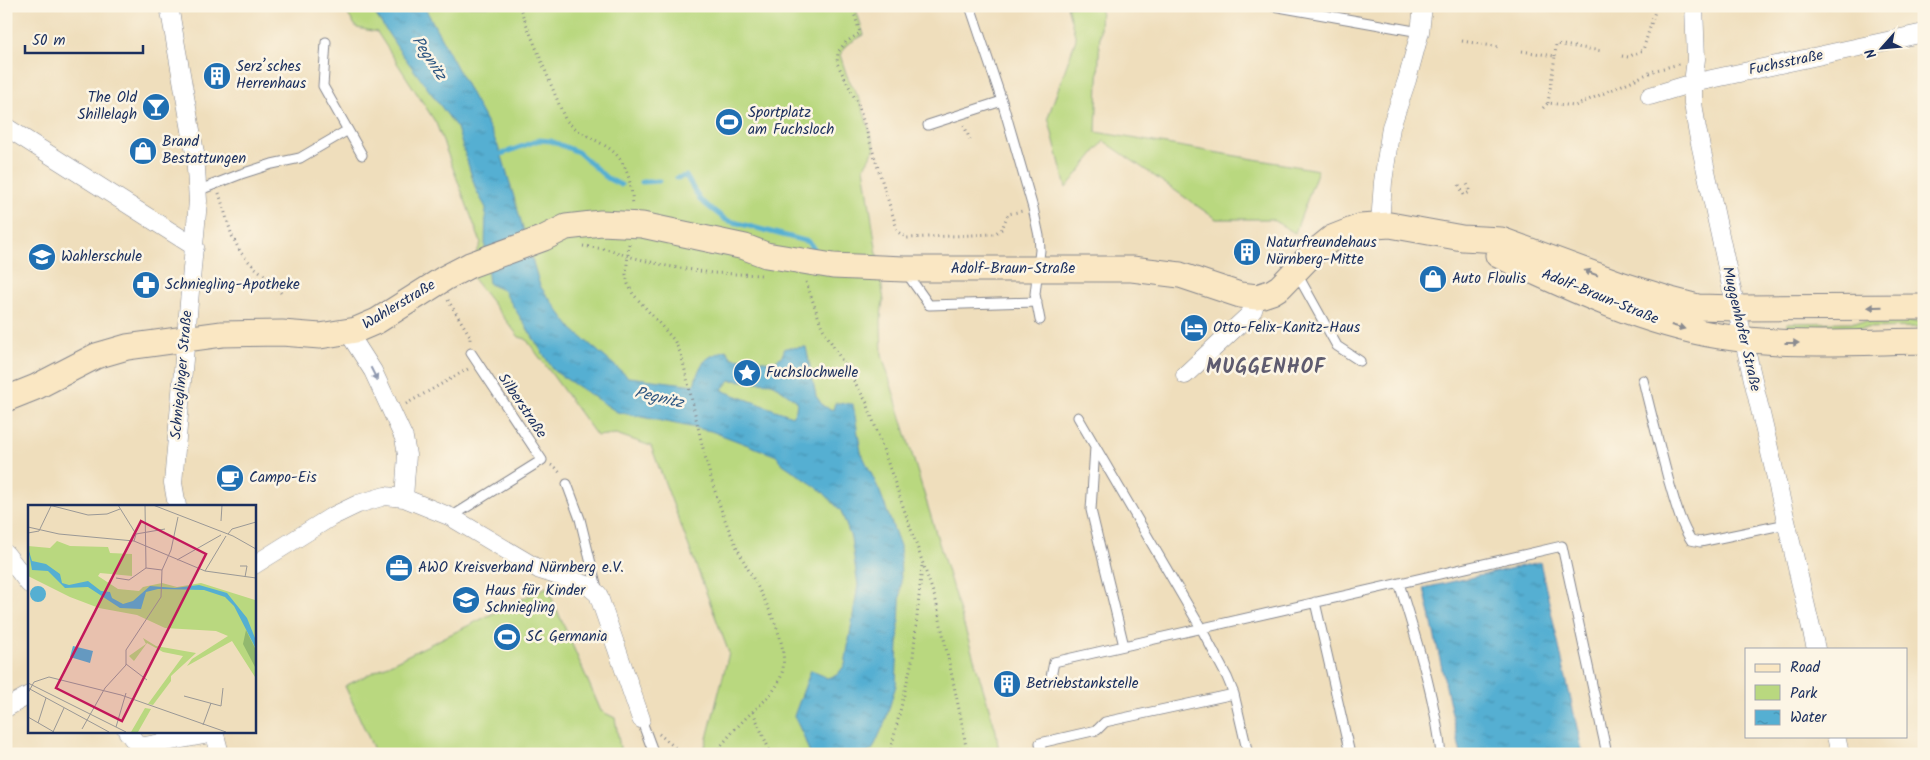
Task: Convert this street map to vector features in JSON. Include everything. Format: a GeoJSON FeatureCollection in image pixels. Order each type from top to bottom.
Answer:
{"type":"FeatureCollection","features":[{"type":"Feature","properties":{"kind":"main road","name":"Adolf-Braun-Straße"},"geometry":{"type":"LineString","coordinates":[[544,238],[597,236],[745,256],[765,265],[904,269],[1038,268],[1150,271],[1190,278],[1240,295],[1258,297],[1280,287],[1317,249],[1332,238],[1354,228],[1380,224],[1402,226],[1462,238],[1501,240],[1623,285],[1698,307],[1924,307]]}},
{"type":"Feature","properties":{"kind":"main road","name":"Wahlerstraße"},"geometry":{"type":"LineString","coordinates":[[6,399],[36,387],[105,353],[127,347],[222,334],[282,333],[320,336],[348,332],[370,324],[445,278],[483,259],[544,238]]}},
{"type":"Feature","properties":{"kind":"main road","name":"Adolf-Braun-Straße"},"geometry":{"type":"LineString","coordinates":[[1462,238],[1624,310],[1687,329],[1744,340],[1789,343],[1924,341]]}},
{"type":"Feature","properties":{"kind":"street","name":"Schnieglinger Straße"},"geometry":{"type":"LineString","coordinates":[[169,6],[195,153],[197,191],[195,247],[173,483],[177,505]]}},
{"type":"Feature","properties":{"kind":"street"},"geometry":{"type":"LineString","coordinates":[[1380,224],[1383,182],[1392,127],[1420,32],[1423,6]]}},
{"type":"Feature","properties":{"kind":"street","name":"Muggenhofer Straße"},"geometry":{"type":"LineString","coordinates":[[1694,6],[1696,59],[1693,103],[1697,129],[1816,648]]}},
{"type":"Feature","properties":{"kind":"street","name":"Fuchsstraße"},"geometry":{"type":"LineString","coordinates":[[1650,96],[1693,83],[1924,33]]}},
{"type":"Feature","properties":{"kind":"street"},"geometry":{"type":"LineString","coordinates":[[6,126],[195,247]]}},
{"type":"Feature","properties":{"kind":"street"},"geometry":{"type":"LineString","coordinates":[[1185,375],[1248,316],[1253,310],[1258,297]]}},
{"type":"Feature","properties":{"kind":"street"},"geometry":{"type":"LineString","coordinates":[[348,332],[373,371],[404,438],[407,455],[404,498]]}},
{"type":"Feature","properties":{"kind":"street"},"geometry":{"type":"LineString","coordinates":[[255,564],[331,516],[358,504],[385,496],[404,498],[451,517],[540,570],[587,585],[598,594],[641,719]]}},
{"type":"Feature","properties":{"kind":"street"},"geometry":{"type":"LineString","coordinates":[[6,554],[28,583]]}},
{"type":"Feature","properties":{"kind":"street"},"geometry":{"type":"LineString","coordinates":[[6,708],[28,696]]}},
{"type":"Feature","properties":{"kind":"street"},"geometry":{"type":"LineString","coordinates":[[128,732],[137,751],[215,732],[220,754]]}},
{"type":"Feature","properties":{"kind":"street"},"geometry":{"type":"LineString","coordinates":[[1836,738],[1840,754]]}},
{"type":"Feature","properties":{"kind":"lane"},"geometry":{"type":"LineString","coordinates":[[970,6],[1002,101],[1033,208],[1039,236],[1035,294],[1040,320]]}},
{"type":"Feature","properties":{"kind":"lane"},"geometry":{"type":"LineString","coordinates":[[1272,6],[1420,32]]}},
{"type":"Feature","properties":{"kind":"lane"},"geometry":{"type":"LineString","coordinates":[[326,42],[324,86],[362,155]]}},
{"type":"Feature","properties":{"kind":"lane"},"geometry":{"type":"LineString","coordinates":[[928,125],[1002,101]]}},
{"type":"Feature","properties":{"kind":"lane"},"geometry":{"type":"LineString","coordinates":[[197,191],[272,164],[300,158],[348,130]]}},
{"type":"Feature","properties":{"kind":"lane"},"geometry":{"type":"LineString","coordinates":[[904,269],[929,305],[1037,302]]}},
{"type":"Feature","properties":{"kind":"lane"},"geometry":{"type":"LineString","coordinates":[[1295,272],[1337,346],[1360,361]]}},
{"type":"Feature","properties":{"kind":"lane","name":"Silberstraße"},"geometry":{"type":"LineString","coordinates":[[451,517],[542,460],[471,353]]}},
{"type":"Feature","properties":{"kind":"lane"},"geometry":{"type":"LineString","coordinates":[[1643,380],[1676,506],[1691,540],[1700,542],[1787,524]]}},
{"type":"Feature","properties":{"kind":"lane"},"geometry":{"type":"LineString","coordinates":[[1078,417],[1201,628],[1227,677],[1234,694],[1248,754]]}},
{"type":"Feature","properties":{"kind":"lane"},"geometry":{"type":"LineString","coordinates":[[1095,447],[1091,510],[1124,646]]}},
{"type":"Feature","properties":{"kind":"lane"},"geometry":{"type":"LineString","coordinates":[[567,484],[580,519],[598,594]]}},
{"type":"Feature","properties":{"kind":"lane"},"geometry":{"type":"LineString","coordinates":[[1050,682],[1054,662],[1562,546],[1607,754]]}},
{"type":"Feature","properties":{"kind":"lane"},"geometry":{"type":"LineString","coordinates":[[1399,583],[1418,644],[1436,718],[1441,754]]}},
{"type":"Feature","properties":{"kind":"lane"},"geometry":{"type":"LineString","coordinates":[[1315,602],[1350,754]]}},
{"type":"Feature","properties":{"kind":"lane"},"geometry":{"type":"LineString","coordinates":[[1042,754],[1040,743],[1097,730],[1105,722],[1234,694]]}},
{"type":"Feature","properties":{"kind":"lane"},"geometry":{"type":"LineString","coordinates":[[641,719],[654,754]]}},
{"type":"Feature","properties":{"kind":"path"},"geometry":{"type":"LineString","coordinates":[[519,6],[565,119],[574,128],[606,146],[619,158],[630,180],[633,211]]}},
{"type":"Feature","properties":{"kind":"path"},"geometry":{"type":"LineString","coordinates":[[852,6],[860,33],[846,42],[838,52],[837,63],[858,104],[898,232],[907,238],[994,234],[1002,229],[1008,214],[1033,208]]}},
{"type":"Feature","properties":{"kind":"path"},"geometry":{"type":"LineString","coordinates":[[1622,56],[1628,57],[1643,50],[1656,8]]}},
{"type":"Feature","properties":{"kind":"path"},"geometry":{"type":"LineString","coordinates":[[1462,41],[1499,47]]}},
{"type":"Feature","properties":{"kind":"path"},"geometry":{"type":"LineString","coordinates":[[1543,108],[1548,102],[1556,44],[1602,51]]}},
{"type":"Feature","properties":{"kind":"path"},"geometry":{"type":"LineString","coordinates":[[1522,50],[1555,56]]}},
{"type":"Feature","properties":{"kind":"path"},"geometry":{"type":"LineString","coordinates":[[1548,102],[1575,106],[1656,70],[1696,59]]}},
{"type":"Feature","properties":{"kind":"path"},"geometry":{"type":"LineString","coordinates":[[961,114],[970,140]]}},
{"type":"Feature","properties":{"kind":"path"},"geometry":{"type":"LineString","coordinates":[[1459,185],[1464,195],[1470,192],[1466,181]]}},
{"type":"Feature","properties":{"kind":"path"},"geometry":{"type":"LineString","coordinates":[[215,184],[232,236],[241,253],[254,267],[272,281],[281,293]]}},
{"type":"Feature","properties":{"kind":"path"},"geometry":{"type":"LineString","coordinates":[[578,246],[611,250],[627,256],[712,273],[765,265]]}},
{"type":"Feature","properties":{"kind":"path"},"geometry":{"type":"LineString","coordinates":[[627,256],[626,274],[633,294],[674,340],[681,354],[720,507],[735,544],[767,604],[781,643],[784,658],[778,687],[742,722],[715,754]]}},
{"type":"Feature","properties":{"kind":"path"},"geometry":{"type":"LineString","coordinates":[[804,274],[822,327],[867,404],[936,601],[963,728],[966,754]]}},
{"type":"Feature","properties":{"kind":"path"},"geometry":{"type":"LineString","coordinates":[[452,306],[470,336],[471,353]]}},
{"type":"Feature","properties":{"kind":"path"},"geometry":{"type":"LineString","coordinates":[[392,412],[468,369]]}},
{"type":"Feature","properties":{"kind":"path"},"geometry":{"type":"LineString","coordinates":[[542,460],[556,468],[567,484]]}},
{"type":"Feature","properties":{"kind":"path"},"geometry":{"type":"LineString","coordinates":[[892,754],[891,749],[912,657],[922,563]]}},
{"type":"Feature","properties":{"kind":"path"},"geometry":{"type":"LineString","coordinates":[[753,712],[771,754]]}},
{"type":"Feature","properties":{"kind":"green space"},"geometry":{"type":"Polygon","coordinates":[[[342,6],[855,6],[864,35],[846,45],[840,55],[847,76],[860,100],[875,148],[864,167],[884,301],[881,318],[882,355],[996,731],[999,754],[703,754],[729,653],[651,446],[616,434],[597,436],[526,339],[519,337],[468,272],[481,243],[436,123],[377,32],[357,28],[342,6]]]}},
{"type":"Feature","properties":{"kind":"green space"},"geometry":{"type":"Polygon","coordinates":[[[1067,6],[1101,6],[1096,132],[1318,170],[1295,233],[1271,219],[1216,219],[1104,141],[1066,188],[1048,117],[1076,39],[1067,6]]]}},
{"type":"Feature","properties":{"kind":"green space"},"geometry":{"type":"Polygon","coordinates":[[[1924,321],[1924,327],[1787,329],[1787,323],[1924,321]]]}},
{"type":"Feature","properties":{"kind":"green space","name":"SC Germania"},"geometry":{"type":"Polygon","coordinates":[[[547,587],[601,711],[615,718],[621,754],[376,754],[345,686],[547,587]]]}},
{"type":"Feature","properties":{"kind":"water","name":"Pegnitz"},"geometry":{"type":"Polygon","coordinates":[[[370,6],[424,6],[501,153],[540,286],[572,329],[628,377],[694,385],[704,362],[726,350],[732,358],[774,362],[782,356],[785,348],[806,347],[816,396],[823,406],[833,410],[835,403],[853,404],[861,452],[880,492],[900,546],[901,583],[896,685],[885,722],[873,749],[866,754],[810,754],[794,716],[811,670],[827,678],[837,675],[845,665],[858,585],[851,538],[841,511],[822,491],[780,462],[777,456],[711,431],[617,412],[554,371],[503,290],[489,284],[485,247],[486,208],[476,190],[457,128],[399,50],[370,6]],[[730,380],[722,389],[792,416],[796,410],[797,401],[772,383],[730,380]]]}},
{"type":"Feature","properties":{"kind":"water"},"geometry":{"type":"Polygon","coordinates":[[[1540,562],[1583,754],[1461,754],[1424,588],[1540,562]]]}},
{"type":"Feature","properties":{"kind":"waterway"},"geometry":{"type":"LineString","coordinates":[[496,156],[539,140],[551,141],[578,152],[607,178],[621,185]]}},
{"type":"Feature","properties":{"kind":"waterway"},"geometry":{"type":"LineString","coordinates":[[677,178],[686,176],[700,200],[726,220],[809,242],[818,255]]}},
{"type":"Feature","properties":{"kind":"waterway"},"geometry":{"type":"LineString","coordinates":[[642,182],[659,181]]}},
{"type":"Feature","properties":{"kind":"place","name":"Serz’sches Herrenhaus"},"geometry":{"type":"Point","coordinates":[217,76]}},
{"type":"Feature","properties":{"kind":"place","name":"The Old Shillelagh"},"geometry":{"type":"Point","coordinates":[156,107]}},
{"type":"Feature","properties":{"kind":"place","name":"Sportplatz am Fuchsloch"},"geometry":{"type":"Point","coordinates":[729,122]}},
{"type":"Feature","properties":{"kind":"place","name":"Brand Bestattungen"},"geometry":{"type":"Point","coordinates":[143,151]}},
{"type":"Feature","properties":{"kind":"place","name":"Naturfreundehaus Nürnberg-Mitte"},"geometry":{"type":"Point","coordinates":[1247,252]}},
{"type":"Feature","properties":{"kind":"place","name":"Wahlerschule"},"geometry":{"type":"Point","coordinates":[42,257]}},
{"type":"Feature","properties":{"kind":"place","name":"Auto Floulis"},"geometry":{"type":"Point","coordinates":[1433,279]}},
{"type":"Feature","properties":{"kind":"place","name":"Schniegling-Apotheke"},"geometry":{"type":"Point","coordinates":[146,285]}},
{"type":"Feature","properties":{"kind":"place","name":"Otto-Felix-Kanitz-Haus"},"geometry":{"type":"Point","coordinates":[1194,328]}},
{"type":"Feature","properties":{"kind":"place","name":"Fuchslochwelle"},"geometry":{"type":"Point","coordinates":[747,373]}},
{"type":"Feature","properties":{"kind":"place","name":"Campo-Eis"},"geometry":{"type":"Point","coordinates":[230,478]}},
{"type":"Feature","properties":{"kind":"place","name":"AWO Kreisverband Nürnberg e.V."},"geometry":{"type":"Point","coordinates":[399,568]}},
{"type":"Feature","properties":{"kind":"place","name":"Haus für Kinder Schniegling"},"geometry":{"type":"Point","coordinates":[466,600]}},
{"type":"Feature","properties":{"kind":"place","name":"SC Germania"},"geometry":{"type":"Point","coordinates":[507,637]}},
{"type":"Feature","properties":{"kind":"place","name":"Betriebstankstelle"},"geometry":{"type":"Point","coordinates":[1007,684]}},
{"type":"Feature","properties":{"kind":"district","name":"MUGGENHOF"},"geometry":{"type":"Point","coordinates":[1266,368]}}]}
